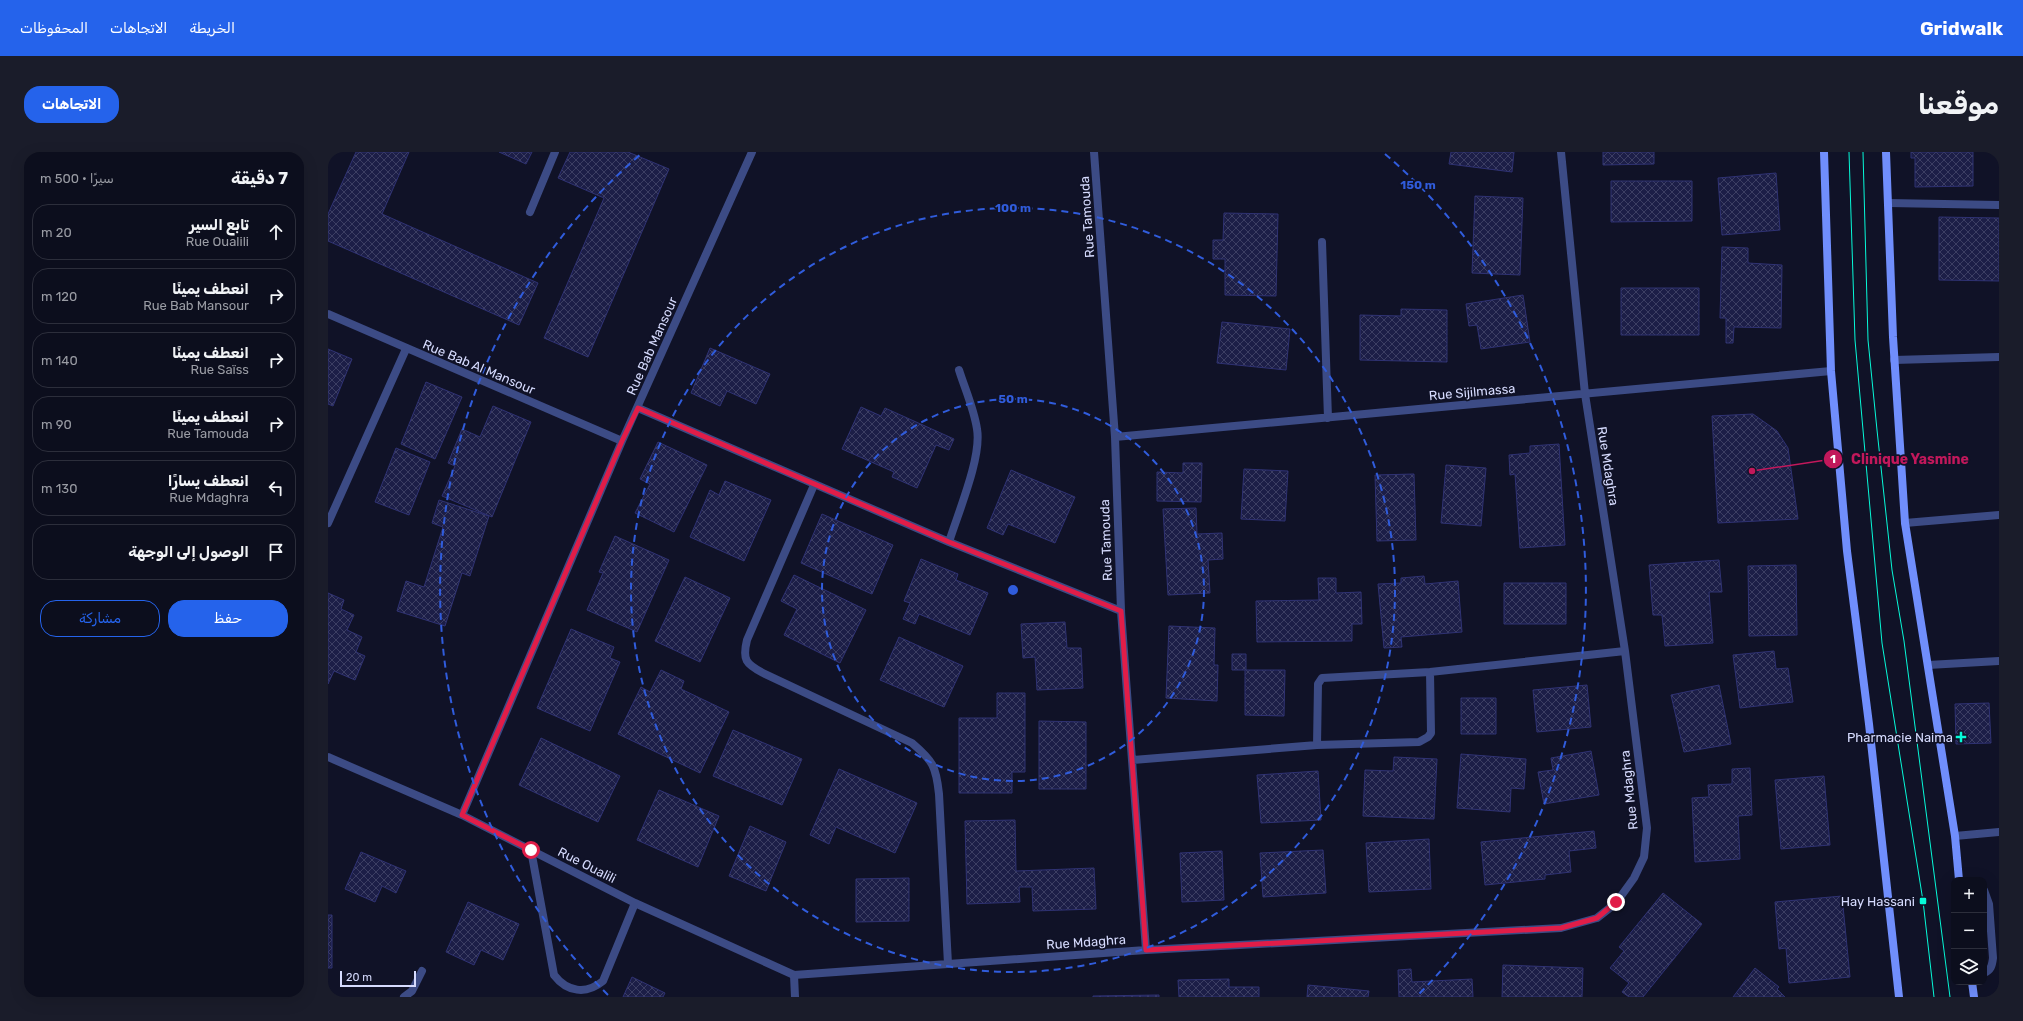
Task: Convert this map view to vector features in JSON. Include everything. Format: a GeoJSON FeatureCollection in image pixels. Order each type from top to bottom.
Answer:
{"type":"FeatureCollection","features":[{"type":"Feature","properties":{"kind":"main road"},"geometry":{"type":"LineString","coordinates":[[1824,152],[1832,371],[1847,551],[1869,724],[1899,997]]}},
{"type":"Feature","properties":{"kind":"main road"},"geometry":{"type":"LineString","coordinates":[[1886,152],[1894,360],[1905,523],[1961,877]]}},
{"type":"Feature","properties":{"kind":"main road"},"geometry":{"type":"LineString","coordinates":[[1972,985],[1974,997]]}},
{"type":"Feature","properties":{"kind":"street"},"geometry":{"type":"LineString","coordinates":[[530,212],[555,152]]}},
{"type":"Feature","properties":{"kind":"street","name":"Rue Bab Mansour"},"geometry":{"type":"LineString","coordinates":[[462,815],[622,441],[752,152]]}},
{"type":"Feature","properties":{"kind":"street","name":"Rue Tamouda"},"geometry":{"type":"LineString","coordinates":[[1094,152],[1115,437],[1121,611],[1146,950]]}},
{"type":"Feature","properties":{"kind":"street","name":"Rue Mdaghra"},"geometry":{"type":"LineString","coordinates":[[794,976],[1146,950],[1561,928],[1597,918],[1616,902],[1634,878],[1644,857],[1646,820],[1625,651],[1585,394],[1561,152]]}},
{"type":"Feature","properties":{"kind":"street"},"geometry":{"type":"LineString","coordinates":[[1889,203],[1999,205]]}},
{"type":"Feature","properties":{"kind":"street"},"geometry":{"type":"LineString","coordinates":[[1322,242],[1328,418]]}},
{"type":"Feature","properties":{"kind":"street","name":"Rue Bab Al Mansour"},"geometry":{"type":"LineString","coordinates":[[328,314],[622,441]]}},
{"type":"Feature","properties":{"kind":"street"},"geometry":{"type":"LineString","coordinates":[[328,523],[406,349]]}},
{"type":"Feature","properties":{"kind":"street"},"geometry":{"type":"LineString","coordinates":[[1894,360],[1999,357]]}},
{"type":"Feature","properties":{"kind":"street"},"geometry":{"type":"LineString","coordinates":[[949,542],[978,446],[977,430],[959,370]]}},
{"type":"Feature","properties":{"kind":"street","name":"Rue Sijilmassa"},"geometry":{"type":"LineString","coordinates":[[1115,437],[1832,371]]}},
{"type":"Feature","properties":{"kind":"street"},"geometry":{"type":"LineString","coordinates":[[638,408],[949,542],[1121,611]]}},
{"type":"Feature","properties":{"kind":"street"},"geometry":{"type":"LineString","coordinates":[[814,484],[747,640],[744,650],[746,660],[750,667],[912,743],[929,758],[937,773],[939,794],[948,964]]}},
{"type":"Feature","properties":{"kind":"street"},"geometry":{"type":"LineString","coordinates":[[1905,523],[1999,514]]}},
{"type":"Feature","properties":{"kind":"street"},"geometry":{"type":"LineString","coordinates":[[1316,745],[1320,679],[1430,672],[1625,651]]}},
{"type":"Feature","properties":{"kind":"street"},"geometry":{"type":"LineString","coordinates":[[1928,665],[1999,662]]}},
{"type":"Feature","properties":{"kind":"street"},"geometry":{"type":"LineString","coordinates":[[1133,760],[1316,745],[1418,742],[1425,739],[1431,733],[1430,672]]}},
{"type":"Feature","properties":{"kind":"street","name":"Rue Oualili"},"geometry":{"type":"LineString","coordinates":[[328,757],[462,815],[635,903],[794,976]]}},
{"type":"Feature","properties":{"kind":"street"},"geometry":{"type":"LineString","coordinates":[[1955,836],[1999,832]]}},
{"type":"Feature","properties":{"kind":"street"},"geometry":{"type":"LineString","coordinates":[[531,850],[554,975],[561,984],[580,991],[595,987],[603,981],[635,903]]}},
{"type":"Feature","properties":{"kind":"street"},"geometry":{"type":"LineString","coordinates":[[1987,898],[1989,904],[1993,958],[1992,966],[1987,970]]}},
{"type":"Feature","properties":{"kind":"street"},"geometry":{"type":"LineString","coordinates":[[404,997],[412,991],[422,971]]}},
{"type":"Feature","properties":{"kind":"street"},"geometry":{"type":"LineString","coordinates":[[794,976],[795,997]]}},
{"type":"Feature","properties":{"kind":"building"},"geometry":{"type":"Polygon","coordinates":[[[356,152],[409,152],[382,214],[538,283],[519,325],[328,241],[328,214],[356,152]]]}},
{"type":"Feature","properties":{"kind":"building"},"geometry":{"type":"Polygon","coordinates":[[[499,152],[532,152],[526,164],[499,152]]]}},
{"type":"Feature","properties":{"kind":"building"},"geometry":{"type":"Polygon","coordinates":[[[570,152],[628,152],[669,169],[588,357],[544,338],[604,198],[558,178],[570,152]]]}},
{"type":"Feature","properties":{"kind":"building"},"geometry":{"type":"Polygon","coordinates":[[[1451,152],[1514,152],[1512,172],[1449,164],[1451,152]]]}},
{"type":"Feature","properties":{"kind":"building"},"geometry":{"type":"Polygon","coordinates":[[[1603,152],[1654,152],[1654,164],[1603,165],[1603,152]]]}},
{"type":"Feature","properties":{"kind":"building"},"geometry":{"type":"Polygon","coordinates":[[[1911,152],[1973,152],[1973,186],[1915,187],[1915,158],[1911,158],[1911,152]]]}},
{"type":"Feature","properties":{"kind":"building"},"geometry":{"type":"Polygon","coordinates":[[[1776,173],[1780,230],[1722,235],[1718,178],[1776,173]]]}},
{"type":"Feature","properties":{"kind":"building"},"geometry":{"type":"Polygon","coordinates":[[[1611,181],[1692,181],[1692,221],[1611,222],[1611,181]]]}},
{"type":"Feature","properties":{"kind":"building"},"geometry":{"type":"Polygon","coordinates":[[[1475,196],[1523,198],[1520,275],[1472,273],[1475,196]]]}},
{"type":"Feature","properties":{"kind":"building"},"geometry":{"type":"Polygon","coordinates":[[[1224,213],[1278,214],[1276,296],[1225,295],[1225,259],[1213,259],[1213,240],[1223,240],[1224,213]]]}},
{"type":"Feature","properties":{"kind":"building"},"geometry":{"type":"Polygon","coordinates":[[[1939,217],[1999,218],[1999,281],[1939,280],[1939,217]]]}},
{"type":"Feature","properties":{"kind":"building"},"geometry":{"type":"Polygon","coordinates":[[[1722,247],[1748,248],[1748,263],[1782,265],[1781,328],[1734,327],[1733,343],[1726,343],[1726,318],[1720,318],[1722,247]]]}},
{"type":"Feature","properties":{"kind":"building"},"geometry":{"type":"Polygon","coordinates":[[[1621,288],[1699,288],[1699,335],[1621,335],[1621,288]]]}},
{"type":"Feature","properties":{"kind":"building"},"geometry":{"type":"Polygon","coordinates":[[[1523,295],[1530,342],[1481,349],[1477,325],[1469,326],[1466,304],[1523,295]]]}},
{"type":"Feature","properties":{"kind":"building"},"geometry":{"type":"Polygon","coordinates":[[[1401,309],[1447,310],[1447,362],[1360,360],[1360,315],[1401,316],[1401,309]]]}},
{"type":"Feature","properties":{"kind":"building"},"geometry":{"type":"Polygon","coordinates":[[[1222,322],[1290,329],[1286,370],[1217,363],[1222,322]]]}},
{"type":"Feature","properties":{"kind":"building"},"geometry":{"type":"Polygon","coordinates":[[[710,348],[770,374],[756,404],[727,391],[720,406],[691,393],[710,348]]]}},
{"type":"Feature","properties":{"kind":"building"},"geometry":{"type":"Polygon","coordinates":[[[328,349],[352,359],[333,406],[328,404],[328,349]]]}},
{"type":"Feature","properties":{"kind":"building"},"geometry":{"type":"Polygon","coordinates":[[[426,382],[462,397],[435,459],[401,444],[426,382]]]}},
{"type":"Feature","properties":{"kind":"building"},"geometry":{"type":"Polygon","coordinates":[[[493,406],[531,422],[492,517],[442,496],[455,466],[448,463],[462,429],[480,437],[493,406]]]}},
{"type":"Feature","properties":{"kind":"building"},"geometry":{"type":"Polygon","coordinates":[[[861,407],[881,416],[885,408],[954,439],[949,450],[936,445],[917,488],[892,477],[894,472],[842,449],[861,407]]]}},
{"type":"Feature","properties":{"kind":"building"},"geometry":{"type":"Polygon","coordinates":[[[1753,414],[1777,431],[1788,448],[1798,519],[1718,523],[1712,416],[1753,414]]]}},
{"type":"Feature","properties":{"kind":"building"},"geometry":{"type":"Polygon","coordinates":[[[658,442],[707,465],[674,532],[635,513],[650,484],[640,479],[658,442]]]}},
{"type":"Feature","properties":{"kind":"building"},"geometry":{"type":"Polygon","coordinates":[[[1559,444],[1565,545],[1520,548],[1515,474],[1510,475],[1509,455],[1530,453],[1530,446],[1559,444]]]}},
{"type":"Feature","properties":{"kind":"building"},"geometry":{"type":"Polygon","coordinates":[[[396,448],[430,462],[409,515],[375,502],[396,448]]]}},
{"type":"Feature","properties":{"kind":"building"},"geometry":{"type":"Polygon","coordinates":[[[1183,463],[1202,463],[1201,502],[1157,501],[1157,472],[1183,473],[1183,463]]]}},
{"type":"Feature","properties":{"kind":"building"},"geometry":{"type":"Polygon","coordinates":[[[1446,465],[1486,468],[1481,526],[1441,523],[1446,465]]]}},
{"type":"Feature","properties":{"kind":"building"},"geometry":{"type":"Polygon","coordinates":[[[1244,469],[1288,471],[1285,521],[1241,519],[1244,469]]]}},
{"type":"Feature","properties":{"kind":"building"},"geometry":{"type":"Polygon","coordinates":[[[1011,470],[1075,497],[1055,543],[1008,524],[1003,535],[987,528],[1011,470]]]}},
{"type":"Feature","properties":{"kind":"building"},"geometry":{"type":"Polygon","coordinates":[[[1414,474],[1416,540],[1377,541],[1375,475],[1414,474]]]}},
{"type":"Feature","properties":{"kind":"building"},"geometry":{"type":"Polygon","coordinates":[[[725,481],[771,500],[744,561],[690,537],[710,490],[719,495],[725,481]]]}},
{"type":"Feature","properties":{"kind":"building"},"geometry":{"type":"Polygon","coordinates":[[[439,500],[489,516],[470,576],[462,573],[445,626],[397,611],[406,581],[424,587],[443,527],[432,523],[439,500]]]}},
{"type":"Feature","properties":{"kind":"building"},"geometry":{"type":"Polygon","coordinates":[[[1196,508],[1197,534],[1222,533],[1223,559],[1208,560],[1210,593],[1168,595],[1163,509],[1196,508]]]}},
{"type":"Feature","properties":{"kind":"building"},"geometry":{"type":"Polygon","coordinates":[[[822,514],[893,545],[872,594],[801,563],[822,514]]]}},
{"type":"Feature","properties":{"kind":"building"},"geometry":{"type":"Polygon","coordinates":[[[615,536],[669,560],[637,632],[587,610],[603,573],[599,572],[615,536]]]}},
{"type":"Feature","properties":{"kind":"building"},"geometry":{"type":"Polygon","coordinates":[[[921,559],[958,574],[956,580],[988,593],[970,635],[919,614],[915,624],[903,619],[910,603],[904,601],[921,559]]]}},
{"type":"Feature","properties":{"kind":"building"},"geometry":{"type":"Polygon","coordinates":[[[1719,560],[1722,592],[1709,592],[1713,643],[1665,646],[1662,615],[1653,615],[1649,565],[1719,560]]]}},
{"type":"Feature","properties":{"kind":"building"},"geometry":{"type":"Polygon","coordinates":[[[1796,565],[1797,635],[1749,636],[1748,566],[1796,565]]]}},
{"type":"Feature","properties":{"kind":"building"},"geometry":{"type":"Polygon","coordinates":[[[794,575],[866,610],[840,663],[784,635],[797,609],[781,601],[794,575]]]}},
{"type":"Feature","properties":{"kind":"building"},"geometry":{"type":"Polygon","coordinates":[[[1424,576],[1425,584],[1458,581],[1462,632],[1401,637],[1402,647],[1384,648],[1378,584],[1401,583],[1401,578],[1424,576]]]}},
{"type":"Feature","properties":{"kind":"building"},"geometry":{"type":"Polygon","coordinates":[[[685,577],[730,598],[700,662],[655,641],[685,577]]]}},
{"type":"Feature","properties":{"kind":"building"},"geometry":{"type":"Polygon","coordinates":[[[1318,578],[1336,578],[1336,593],[1361,592],[1362,624],[1352,624],[1352,641],[1257,642],[1256,601],[1319,600],[1318,578]]]}},
{"type":"Feature","properties":{"kind":"building"},"geometry":{"type":"Polygon","coordinates":[[[1504,583],[1566,583],[1566,624],[1504,624],[1504,583]]]}},
{"type":"Feature","properties":{"kind":"building"},"geometry":{"type":"Polygon","coordinates":[[[328,593],[344,600],[341,609],[354,615],[347,630],[362,637],[356,652],[365,656],[355,680],[334,671],[328,684],[328,593]]]}},
{"type":"Feature","properties":{"kind":"building"},"geometry":{"type":"Polygon","coordinates":[[[1065,622],[1067,648],[1081,648],[1083,688],[1037,690],[1035,657],[1023,658],[1021,624],[1065,622]]]}},
{"type":"Feature","properties":{"kind":"building"},"geometry":{"type":"Polygon","coordinates":[[[1169,626],[1215,628],[1214,665],[1218,665],[1217,701],[1166,698],[1169,626]]]}},
{"type":"Feature","properties":{"kind":"building"},"geometry":{"type":"Polygon","coordinates":[[[571,629],[614,647],[610,658],[620,662],[590,731],[537,708],[571,629]]]}},
{"type":"Feature","properties":{"kind":"building"},"geometry":{"type":"Polygon","coordinates":[[[899,637],[963,666],[944,707],[880,680],[899,637]]]}},
{"type":"Feature","properties":{"kind":"building"},"geometry":{"type":"Polygon","coordinates":[[[1774,651],[1776,669],[1788,668],[1793,702],[1740,708],[1733,655],[1774,651]]]}},
{"type":"Feature","properties":{"kind":"building"},"geometry":{"type":"Polygon","coordinates":[[[1232,654],[1246,654],[1246,670],[1285,670],[1284,716],[1245,715],[1245,670],[1232,670],[1232,654]]]}},
{"type":"Feature","properties":{"kind":"building"},"geometry":{"type":"Polygon","coordinates":[[[661,670],[684,681],[681,689],[729,712],[700,773],[618,734],[641,687],[650,692],[661,670]]]}},
{"type":"Feature","properties":{"kind":"building"},"geometry":{"type":"Polygon","coordinates":[[[1587,685],[1591,727],[1537,732],[1533,690],[1587,685]]]}},
{"type":"Feature","properties":{"kind":"building"},"geometry":{"type":"Polygon","coordinates":[[[1719,685],[1731,744],[1684,752],[1671,695],[1719,685]]]}},
{"type":"Feature","properties":{"kind":"building"},"geometry":{"type":"Polygon","coordinates":[[[997,693],[1025,693],[1025,772],[1012,772],[1012,793],[959,793],[959,718],[997,718],[997,693]]]}},
{"type":"Feature","properties":{"kind":"building"},"geometry":{"type":"Polygon","coordinates":[[[1461,698],[1496,698],[1496,734],[1461,734],[1461,698]]]}},
{"type":"Feature","properties":{"kind":"building"},"geometry":{"type":"Polygon","coordinates":[[[1989,703],[1991,743],[1956,744],[1955,704],[1989,703]]]}},
{"type":"Feature","properties":{"kind":"building"},"geometry":{"type":"Polygon","coordinates":[[[1039,721],[1086,722],[1086,789],[1039,789],[1039,721]]]}},
{"type":"Feature","properties":{"kind":"building"},"geometry":{"type":"Polygon","coordinates":[[[733,730],[802,759],[782,805],[713,776],[733,730]]]}},
{"type":"Feature","properties":{"kind":"building"},"geometry":{"type":"Polygon","coordinates":[[[541,738],[620,776],[598,822],[519,785],[541,738]]]}},
{"type":"Feature","properties":{"kind":"building"},"geometry":{"type":"Polygon","coordinates":[[[1591,751],[1599,795],[1544,804],[1538,772],[1553,770],[1551,758],[1591,751]]]}},
{"type":"Feature","properties":{"kind":"building"},"geometry":{"type":"Polygon","coordinates":[[[1461,754],[1526,759],[1524,789],[1511,788],[1510,812],[1457,808],[1461,754]]]}},
{"type":"Feature","properties":{"kind":"building"},"geometry":{"type":"Polygon","coordinates":[[[1394,757],[1437,759],[1434,819],[1363,816],[1365,770],[1393,771],[1394,757]]]}},
{"type":"Feature","properties":{"kind":"building"},"geometry":{"type":"Polygon","coordinates":[[[1750,768],[1752,815],[1738,816],[1740,859],[1695,862],[1692,798],[1709,797],[1708,785],[1732,784],[1732,769],[1750,768]]]}},
{"type":"Feature","properties":{"kind":"building"},"geometry":{"type":"Polygon","coordinates":[[[839,769],[917,803],[895,853],[836,827],[829,844],[810,835],[839,769]]]}},
{"type":"Feature","properties":{"kind":"building"},"geometry":{"type":"Polygon","coordinates":[[[1318,771],[1321,820],[1261,823],[1257,775],[1318,771]]]}},
{"type":"Feature","properties":{"kind":"building"},"geometry":{"type":"Polygon","coordinates":[[[1824,776],[1830,845],[1781,849],[1775,780],[1824,776]]]}},
{"type":"Feature","properties":{"kind":"building"},"geometry":{"type":"Polygon","coordinates":[[[659,790],[719,816],[698,867],[637,840],[659,790]]]}},
{"type":"Feature","properties":{"kind":"building"},"geometry":{"type":"Polygon","coordinates":[[[1015,820],[1016,871],[1094,868],[1096,909],[1033,911],[1032,887],[1019,887],[1020,902],[967,904],[965,821],[1015,820]]]}},
{"type":"Feature","properties":{"kind":"building"},"geometry":{"type":"Polygon","coordinates":[[[750,826],[786,842],[766,891],[729,876],[750,826]]]}},
{"type":"Feature","properties":{"kind":"building"},"geometry":{"type":"Polygon","coordinates":[[[1594,831],[1596,848],[1569,851],[1571,872],[1545,875],[1545,879],[1485,885],[1481,842],[1594,831]]]}},
{"type":"Feature","properties":{"kind":"building"},"geometry":{"type":"Polygon","coordinates":[[[1429,839],[1431,889],[1369,892],[1366,843],[1429,839]]]}},
{"type":"Feature","properties":{"kind":"building"},"geometry":{"type":"Polygon","coordinates":[[[1323,850],[1326,893],[1263,897],[1260,853],[1323,850]]]}},
{"type":"Feature","properties":{"kind":"building"},"geometry":{"type":"Polygon","coordinates":[[[1222,851],[1224,900],[1182,902],[1180,853],[1222,851]]]}},
{"type":"Feature","properties":{"kind":"building"},"geometry":{"type":"Polygon","coordinates":[[[361,852],[406,871],[396,893],[382,886],[375,902],[345,889],[361,852]]]}},
{"type":"Feature","properties":{"kind":"building"},"geometry":{"type":"Polygon","coordinates":[[[909,878],[909,921],[856,922],[856,879],[909,878]]]}},
{"type":"Feature","properties":{"kind":"building"},"geometry":{"type":"Polygon","coordinates":[[[1663,893],[1702,924],[1643,997],[1629,997],[1622,992],[1629,983],[1610,968],[1624,951],[1619,947],[1663,893]]]}},
{"type":"Feature","properties":{"kind":"building"},"geometry":{"type":"Polygon","coordinates":[[[1842,896],[1850,977],[1789,983],[1786,948],[1779,949],[1775,902],[1842,896]]]}},
{"type":"Feature","properties":{"kind":"building"},"geometry":{"type":"Polygon","coordinates":[[[468,902],[519,924],[503,960],[481,950],[474,965],[446,952],[468,902]]]}},
{"type":"Feature","properties":{"kind":"building"},"geometry":{"type":"Polygon","coordinates":[[[328,915],[332,915],[332,968],[328,968],[328,915]]]}},
{"type":"Feature","properties":{"kind":"building"},"geometry":{"type":"Polygon","coordinates":[[[1503,965],[1583,968],[1582,997],[1502,997],[1503,965]]]}},
{"type":"Feature","properties":{"kind":"building"},"geometry":{"type":"Polygon","coordinates":[[[1755,968],[1779,987],[1777,989],[1785,997],[1733,997],[1755,968]]]}},
{"type":"Feature","properties":{"kind":"building"},"geometry":{"type":"Polygon","coordinates":[[[1411,969],[1412,982],[1472,979],[1473,997],[1399,997],[1398,970],[1411,969]]]}},
{"type":"Feature","properties":{"kind":"building"},"geometry":{"type":"Polygon","coordinates":[[[632,977],[665,993],[663,997],[623,997],[632,977]]]}},
{"type":"Feature","properties":{"kind":"building"},"geometry":{"type":"Polygon","coordinates":[[[1229,979],[1229,987],[1259,987],[1259,997],[1179,997],[1178,980],[1229,979]]]}},
{"type":"Feature","properties":{"kind":"building"},"geometry":{"type":"Polygon","coordinates":[[[1308,985],[1369,991],[1368,997],[1307,997],[1308,985]]]}},
{"type":"Feature","properties":{"kind":"building"},"geometry":{"type":"Polygon","coordinates":[[[1159,995],[1159,997],[1093,997],[1093,996],[1159,995]]]}},
{"type":"Feature","properties":{"kind":"tram line"},"geometry":{"type":"LineString","coordinates":[[1849,152],[1855,340],[1882,643],[1923,901],[1934,997]]}},
{"type":"Feature","properties":{"kind":"tram line"},"geometry":{"type":"LineString","coordinates":[[1863,152],[1868,340],[1877,430],[1892,570],[1904,641],[1950,997]]}},
{"type":"Feature","properties":{"kind":"place","name":"Clinique Yasmine"},"geometry":{"type":"Point","coordinates":[1752,471]}},
{"type":"Feature","properties":{"kind":"place","name":"Pharmacie Naima"},"geometry":{"type":"Point","coordinates":[1961,737]}},
{"type":"Feature","properties":{"kind":"place","name":"Hay Hassani"},"geometry":{"type":"Point","coordinates":[1923,901]}},
{"type":"Feature","properties":{"kind":"route"},"geometry":{"type":"LineString","coordinates":[[531,850],[462,815],[622,441],[638,408],[949,542],[1121,611],[1146,950],[1561,928],[1597,918],[1616,902]]}}]}
